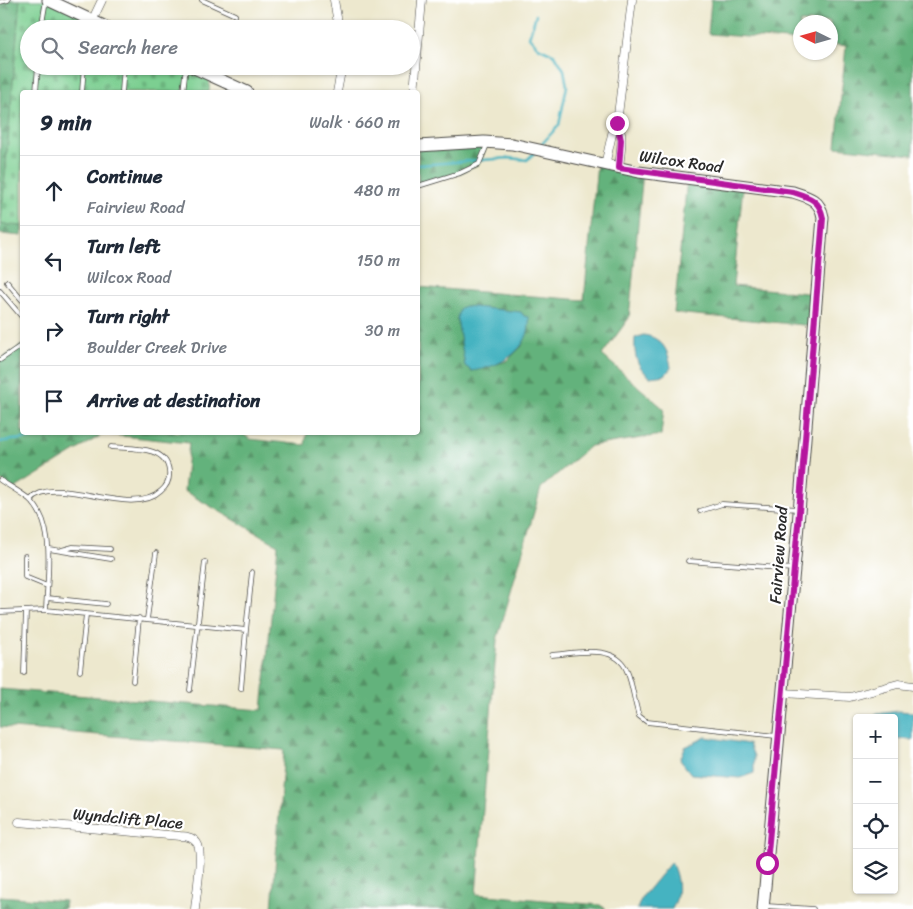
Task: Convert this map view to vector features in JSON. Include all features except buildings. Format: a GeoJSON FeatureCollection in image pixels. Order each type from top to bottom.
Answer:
{"type":"FeatureCollection","features":[{"type":"Feature","properties":{"kind":"street"},"geometry":{"type":"LineString","coordinates":[[47,0],[81,20]]}},
{"type":"Feature","properties":{"kind":"street"},"geometry":{"type":"LineString","coordinates":[[92,20],[102,0]]}},
{"type":"Feature","properties":{"kind":"street"},"geometry":{"type":"LineString","coordinates":[[334,0],[337,20]]}},
{"type":"Feature","properties":{"kind":"street"},"geometry":{"type":"LineString","coordinates":[[420,23],[422,0]]}},
{"type":"Feature","properties":{"kind":"street"},"geometry":{"type":"LineString","coordinates":[[619,168],[621,140],[617,123],[632,0]]}},
{"type":"Feature","properties":{"kind":"street"},"geometry":{"type":"LineString","coordinates":[[210,75],[243,90]]}},
{"type":"Feature","properties":{"kind":"street"},"geometry":{"type":"LineString","coordinates":[[337,90],[340,75]]}},
{"type":"Feature","properties":{"kind":"street"},"geometry":{"type":"LineString","coordinates":[[414,90],[415,75]]}},
{"type":"Feature","properties":{"kind":"street"},"geometry":{"type":"LineString","coordinates":[[605,165],[613,130],[617,123]]}},
{"type":"Feature","properties":{"kind":"street","name":"Wilcox Road"},"geometry":{"type":"LineString","coordinates":[[420,146],[488,143],[533,148],[619,168],[793,192],[807,196],[818,204]]}},
{"type":"Feature","properties":{"kind":"street","name":"Fairview Road"},"geometry":{"type":"LineString","coordinates":[[764,908],[823,218],[818,204]]}},
{"type":"Feature","properties":{"kind":"street"},"geometry":{"type":"LineString","coordinates":[[783,692],[850,697],[898,684],[913,686]]}},
{"type":"Feature","properties":{"kind":"street","name":"Wyndclift Place"},"geometry":{"type":"LineString","coordinates":[[18,822],[180,836],[193,839],[200,848],[195,909]]}},
{"type":"Feature","properties":{"kind":"lane"},"geometry":{"type":"LineString","coordinates":[[0,2],[8,0]]}},
{"type":"Feature","properties":{"kind":"lane"},"geometry":{"type":"LineString","coordinates":[[43,20],[47,0]]}},
{"type":"Feature","properties":{"kind":"lane"},"geometry":{"type":"LineString","coordinates":[[202,0],[235,15]]}},
{"type":"Feature","properties":{"kind":"lane"},"geometry":{"type":"LineString","coordinates":[[36,90],[37,75]]}},
{"type":"Feature","properties":{"kind":"lane"},"geometry":{"type":"LineString","coordinates":[[82,90],[83,75]]}},
{"type":"Feature","properties":{"kind":"lane"},"geometry":{"type":"LineString","coordinates":[[122,90],[123,75]]}},
{"type":"Feature","properties":{"kind":"lane"},"geometry":{"type":"LineString","coordinates":[[182,90],[185,75]]}},
{"type":"Feature","properties":{"kind":"lane"},"geometry":{"type":"LineString","coordinates":[[420,185],[460,173],[479,164],[488,143]]}},
{"type":"Feature","properties":{"kind":"lane"},"geometry":{"type":"LineString","coordinates":[[7,282],[20,298]]}},
{"type":"Feature","properties":{"kind":"lane"},"geometry":{"type":"LineString","coordinates":[[0,291],[20,316]]}},
{"type":"Feature","properties":{"kind":"lane"},"geometry":{"type":"LineString","coordinates":[[0,360],[20,346]]}},
{"type":"Feature","properties":{"kind":"lane"},"geometry":{"type":"LineString","coordinates":[[30,500],[35,494],[45,492],[99,498],[148,499],[166,487],[170,476],[168,465],[158,453],[111,447]]}},
{"type":"Feature","properties":{"kind":"lane"},"geometry":{"type":"LineString","coordinates":[[0,480],[30,500],[39,514],[49,549],[46,610]]}},
{"type":"Feature","properties":{"kind":"lane"},"geometry":{"type":"LineString","coordinates":[[700,511],[722,504],[798,509]]}},
{"type":"Feature","properties":{"kind":"lane"},"geometry":{"type":"LineString","coordinates":[[62,550],[73,547],[110,549]]}},
{"type":"Feature","properties":{"kind":"lane"},"geometry":{"type":"LineString","coordinates":[[49,549],[112,559]]}},
{"type":"Feature","properties":{"kind":"lane"},"geometry":{"type":"LineString","coordinates":[[147,619],[156,553]]}},
{"type":"Feature","properties":{"kind":"lane"},"geometry":{"type":"LineString","coordinates":[[25,556],[24,577],[47,586]]}},
{"type":"Feature","properties":{"kind":"lane"},"geometry":{"type":"LineString","coordinates":[[688,560],[794,569]]}},
{"type":"Feature","properties":{"kind":"lane"},"geometry":{"type":"LineString","coordinates":[[190,690],[196,624],[205,562]]}},
{"type":"Feature","properties":{"kind":"lane"},"geometry":{"type":"LineString","coordinates":[[241,689],[252,572]]}},
{"type":"Feature","properties":{"kind":"lane"},"geometry":{"type":"LineString","coordinates":[[47,598],[106,604]]}},
{"type":"Feature","properties":{"kind":"lane"},"geometry":{"type":"LineString","coordinates":[[0,612],[46,610],[246,630]]}},
{"type":"Feature","properties":{"kind":"lane"},"geometry":{"type":"LineString","coordinates":[[24,673],[26,611]]}},
{"type":"Feature","properties":{"kind":"lane"},"geometry":{"type":"LineString","coordinates":[[80,671],[86,614]]}},
{"type":"Feature","properties":{"kind":"lane"},"geometry":{"type":"LineString","coordinates":[[133,681],[139,618]]}},
{"type":"Feature","properties":{"kind":"lane"},"geometry":{"type":"LineString","coordinates":[[552,655],[607,653],[618,657],[627,670],[639,716],[647,722],[779,736]]}},
{"type":"Feature","properties":{"kind":"lane"},"geometry":{"type":"LineString","coordinates":[[764,908],[813,909]]}},
{"type":"Feature","properties":{"kind":"green space"},"geometry":{"type":"Polygon","coordinates":[[[0,0],[20,0],[1,224],[20,226],[20,236],[0,234],[0,0]]]}},
{"type":"Feature","properties":{"kind":"green space"},"geometry":{"type":"Polygon","coordinates":[[[20,0],[48,0],[91,20],[20,20],[20,75],[210,76],[209,90],[20,90],[20,226],[1,224],[20,0]]]}},
{"type":"Feature","properties":{"kind":"green space"},"geometry":{"type":"Polygon","coordinates":[[[711,0],[913,0],[913,155],[836,147],[846,46],[838,45],[838,15],[793,15],[793,40],[708,34],[711,0]]]}},
{"type":"Feature","properties":{"kind":"green space"},"geometry":{"type":"Polygon","coordinates":[[[488,143],[479,164],[460,173],[420,184],[420,146],[488,143]]]}},
{"type":"Feature","properties":{"kind":"green space"},"geometry":{"type":"Polygon","coordinates":[[[597,164],[643,172],[629,318],[602,355],[664,409],[661,435],[590,446],[541,488],[497,640],[476,894],[600,905],[606,909],[272,909],[284,750],[0,727],[0,689],[262,710],[278,545],[184,491],[189,443],[113,435],[244,435],[250,439],[305,445],[307,435],[420,435],[420,287],[584,300],[597,164]],[[465,306],[457,318],[465,366],[472,371],[507,361],[522,346],[524,316],[521,312],[465,306]]]}},
{"type":"Feature","properties":{"kind":"green space"},"geometry":{"type":"Polygon","coordinates":[[[687,179],[743,186],[733,286],[817,294],[814,326],[674,313],[687,179]]]}},
{"type":"Feature","properties":{"kind":"green space"},"geometry":{"type":"Polygon","coordinates":[[[20,346],[20,435],[101,435],[14,489],[0,480],[0,360],[20,346]]]}},
{"type":"Feature","properties":{"kind":"green space"},"geometry":{"type":"Polygon","coordinates":[[[0,896],[65,901],[64,909],[0,909],[0,896]]]}},
{"type":"Feature","properties":{"kind":"water"},"geometry":{"type":"Polygon","coordinates":[[[465,306],[521,312],[524,316],[529,317],[529,329],[520,348],[493,366],[472,371],[465,366],[457,318],[460,308],[465,306]]]}},
{"type":"Feature","properties":{"kind":"water"},"geometry":{"type":"Polygon","coordinates":[[[643,335],[650,336],[660,342],[666,351],[671,368],[665,375],[650,377],[639,364],[635,350],[635,338],[643,335]]]}},
{"type":"Feature","properties":{"kind":"water"},"geometry":{"type":"Polygon","coordinates":[[[898,711],[913,712],[913,740],[898,738],[898,714],[877,714],[898,711]]]}},
{"type":"Feature","properties":{"kind":"water"},"geometry":{"type":"Polygon","coordinates":[[[706,737],[749,744],[754,756],[754,773],[740,778],[691,774],[680,760],[685,747],[706,737]]]}},
{"type":"Feature","properties":{"kind":"water"},"geometry":{"type":"Polygon","coordinates":[[[671,862],[678,885],[677,897],[672,909],[637,909],[642,897],[671,862]]]}},
{"type":"Feature","properties":{"kind":"waterway"},"geometry":{"type":"LineString","coordinates":[[536,15],[529,37],[538,47],[555,55],[564,70],[567,86],[559,125],[540,146]]}},
{"type":"Feature","properties":{"kind":"waterway"},"geometry":{"type":"LineString","coordinates":[[420,165],[509,158],[527,160],[535,152]]}},
{"type":"Feature","properties":{"kind":"waterway"},"geometry":{"type":"LineString","coordinates":[[0,442],[43,435]]}},
{"type":"Feature","properties":{"kind":"route"},"geometry":{"type":"LineString","coordinates":[[617,123],[620,128],[621,140],[619,168],[793,192],[816,201],[821,209],[823,218],[798,525],[767,863]]}}]}
